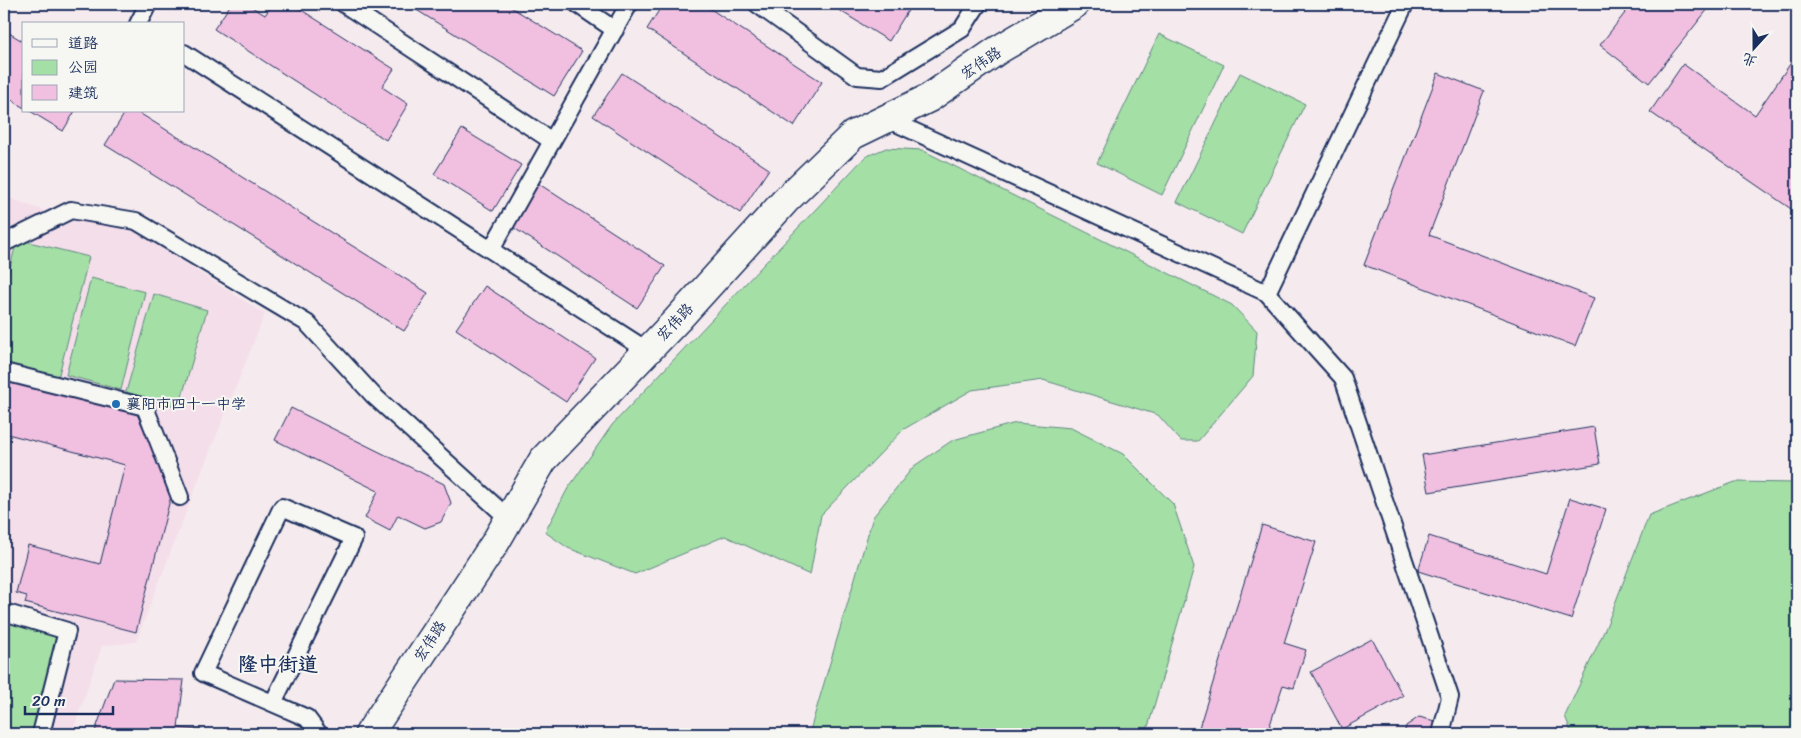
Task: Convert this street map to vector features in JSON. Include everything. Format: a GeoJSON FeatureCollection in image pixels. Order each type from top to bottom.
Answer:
{"type":"FeatureCollection","features":[{"type":"Feature","properties":{"kind":"street","name":"宏伟路"},"geometry":{"type":"LineString","coordinates":[[369,734],[495,543],[543,460],[648,351],[785,201],[853,135],[929,98],[998,50],[1075,4]]}},
{"type":"Feature","properties":{"kind":"lane"},"geometry":{"type":"LineString","coordinates":[[139,22],[148,4]]}},
{"type":"Feature","properties":{"kind":"lane"},"geometry":{"type":"LineString","coordinates":[[344,4],[552,141]]}},
{"type":"Feature","properties":{"kind":"lane"},"geometry":{"type":"LineString","coordinates":[[577,4],[615,30]]}},
{"type":"Feature","properties":{"kind":"lane"},"geometry":{"type":"LineString","coordinates":[[491,250],[629,4]]}},
{"type":"Feature","properties":{"kind":"lane"},"geometry":{"type":"LineString","coordinates":[[757,4],[857,76],[882,78],[962,30],[978,4]]}},
{"type":"Feature","properties":{"kind":"lane"},"geometry":{"type":"LineString","coordinates":[[1267,293],[1406,4]]}},
{"type":"Feature","properties":{"kind":"lane"},"geometry":{"type":"LineString","coordinates":[[185,54],[648,351]]}},
{"type":"Feature","properties":{"kind":"lane"},"geometry":{"type":"LineString","coordinates":[[887,119],[1267,293],[1343,378],[1450,696],[1441,734]]}},
{"type":"Feature","properties":{"kind":"lane"},"geometry":{"type":"LineString","coordinates":[[4,243],[71,210],[136,221],[307,323],[373,395],[508,519]]}},
{"type":"Feature","properties":{"kind":"lane"},"geometry":{"type":"LineString","coordinates":[[4,372],[145,407],[180,497]]}},
{"type":"Feature","properties":{"kind":"lane"},"geometry":{"type":"LineString","coordinates":[[273,703],[354,538],[282,507],[203,673],[307,718],[320,734]]}},
{"type":"Feature","properties":{"kind":"lane"},"geometry":{"type":"LineString","coordinates":[[4,612],[67,630],[41,734]]}},
{"type":"Feature","properties":{"kind":"shaded area","name":"襄阳市四十一中学"},"geometry":{"type":"Polygon","coordinates":[[[4,196],[59,216],[133,230],[265,314],[136,642],[102,646],[72,734],[4,734],[4,196]]]}},
{"type":"Feature","properties":{"kind":"green space"},"geometry":{"type":"Polygon","coordinates":[[[1159,34],[1224,65],[1162,195],[1097,163],[1159,34]]]}},
{"type":"Feature","properties":{"kind":"green space"},"geometry":{"type":"Polygon","coordinates":[[[1240,73],[1305,104],[1242,234],[1177,202],[1240,73]]]}},
{"type":"Feature","properties":{"kind":"green space"},"geometry":{"type":"Polygon","coordinates":[[[886,148],[922,150],[1232,305],[1257,331],[1253,376],[1198,441],[1181,441],[1158,415],[1043,380],[972,390],[904,429],[821,515],[810,575],[725,536],[635,574],[568,548],[545,532],[567,490],[612,425],[865,157],[886,148]]]}},
{"type":"Feature","properties":{"kind":"green space"},"geometry":{"type":"Polygon","coordinates":[[[17,239],[89,257],[57,382],[4,368],[4,292],[17,239]]]}},
{"type":"Feature","properties":{"kind":"green space"},"geometry":{"type":"Polygon","coordinates":[[[91,278],[145,292],[121,390],[66,375],[91,278]]]}},
{"type":"Feature","properties":{"kind":"green space"},"geometry":{"type":"Polygon","coordinates":[[[154,294],[207,310],[179,407],[126,392],[154,294]]]}},
{"type":"Feature","properties":{"kind":"green space"},"geometry":{"type":"Polygon","coordinates":[[[1016,423],[1071,428],[1123,454],[1173,504],[1194,567],[1146,734],[809,734],[873,517],[914,466],[953,440],[1016,423]]]}},
{"type":"Feature","properties":{"kind":"green space"},"geometry":{"type":"Polygon","coordinates":[[[1735,482],[1797,483],[1797,734],[1572,734],[1565,716],[1606,627],[1649,515],[1735,482]]]}},
{"type":"Feature","properties":{"kind":"green space"},"geometry":{"type":"Polygon","coordinates":[[[4,612],[67,631],[41,734],[4,734],[4,612]]]}},
{"type":"Feature","properties":{"kind":"building"},"geometry":{"type":"Polygon","coordinates":[[[231,4],[247,4],[265,15],[273,4],[292,4],[394,69],[382,87],[408,104],[386,140],[214,29],[231,4]]]}},
{"type":"Feature","properties":{"kind":"building"},"geometry":{"type":"Polygon","coordinates":[[[407,4],[506,4],[582,51],[554,96],[407,4]]]}},
{"type":"Feature","properties":{"kind":"building"},"geometry":{"type":"Polygon","coordinates":[[[663,4],[703,4],[822,82],[794,126],[647,29],[663,4]]]}},
{"type":"Feature","properties":{"kind":"building"},"geometry":{"type":"Polygon","coordinates":[[[829,4],[912,4],[889,41],[829,4]]]}},
{"type":"Feature","properties":{"kind":"building"},"geometry":{"type":"Polygon","coordinates":[[[1632,4],[1712,4],[1649,83],[1600,45],[1632,4]]]}},
{"type":"Feature","properties":{"kind":"building"},"geometry":{"type":"Polygon","coordinates":[[[4,30],[22,41],[22,107],[4,95],[4,30]]]}},
{"type":"Feature","properties":{"kind":"building"},"geometry":{"type":"Polygon","coordinates":[[[1797,54],[1797,213],[1650,112],[1683,64],[1755,115],[1797,54]]]}},
{"type":"Feature","properties":{"kind":"building"},"geometry":{"type":"Polygon","coordinates":[[[622,73],[769,169],[740,213],[593,116],[622,73]]]}},
{"type":"Feature","properties":{"kind":"building"},"geometry":{"type":"Polygon","coordinates":[[[1438,73],[1484,91],[1429,235],[1594,298],[1575,346],[1364,265],[1438,73]]]}},
{"type":"Feature","properties":{"kind":"building"},"geometry":{"type":"Polygon","coordinates":[[[32,112],[74,112],[63,131],[32,112]]]}},
{"type":"Feature","properties":{"kind":"building"},"geometry":{"type":"Polygon","coordinates":[[[125,112],[138,112],[428,293],[404,331],[105,145],[125,112]]]}},
{"type":"Feature","properties":{"kind":"building"},"geometry":{"type":"Polygon","coordinates":[[[462,129],[521,165],[493,211],[434,174],[462,129]]]}},
{"type":"Feature","properties":{"kind":"building"},"geometry":{"type":"Polygon","coordinates":[[[539,184],[665,266],[637,308],[511,226],[539,184]]]}},
{"type":"Feature","properties":{"kind":"building"},"geometry":{"type":"Polygon","coordinates":[[[485,286],[595,358],[566,402],[456,329],[485,286]]]}},
{"type":"Feature","properties":{"kind":"building"},"geometry":{"type":"Polygon","coordinates":[[[4,379],[137,414],[172,492],[136,632],[25,603],[27,596],[16,593],[28,545],[100,564],[125,465],[4,433],[4,379]]]}},
{"type":"Feature","properties":{"kind":"building"},"geometry":{"type":"Polygon","coordinates":[[[291,408],[444,484],[451,503],[441,522],[425,528],[398,515],[390,531],[365,518],[378,491],[275,440],[291,408]]]}},
{"type":"Feature","properties":{"kind":"building"},"geometry":{"type":"Polygon","coordinates":[[[1594,427],[1600,464],[1429,492],[1422,455],[1594,427]]]}},
{"type":"Feature","properties":{"kind":"building"},"geometry":{"type":"Polygon","coordinates":[[[1570,498],[1606,509],[1571,619],[1418,571],[1429,536],[1546,574],[1570,498]]]}},
{"type":"Feature","properties":{"kind":"building"},"geometry":{"type":"Polygon","coordinates":[[[1262,525],[1316,542],[1284,643],[1306,650],[1294,688],[1283,685],[1267,734],[1197,734],[1262,525]]]}},
{"type":"Feature","properties":{"kind":"building"},"geometry":{"type":"Polygon","coordinates":[[[1372,639],[1403,696],[1342,729],[1311,672],[1372,639]]]}},
{"type":"Feature","properties":{"kind":"building"},"geometry":{"type":"Polygon","coordinates":[[[114,679],[184,680],[178,728],[241,734],[94,734],[114,679]]]}},
{"type":"Feature","properties":{"kind":"building"},"geometry":{"type":"Polygon","coordinates":[[[1419,717],[1439,722],[1435,734],[1404,734],[1406,726],[1419,717]]]}},
{"type":"Feature","properties":{"kind":"place","name":"襄阳市四十一中学"},"geometry":{"type":"Point","coordinates":[116,404]}},
{"type":"Feature","properties":{"kind":"district","name":"隆中街道"},"geometry":{"type":"Point","coordinates":[278,664]}}]}
